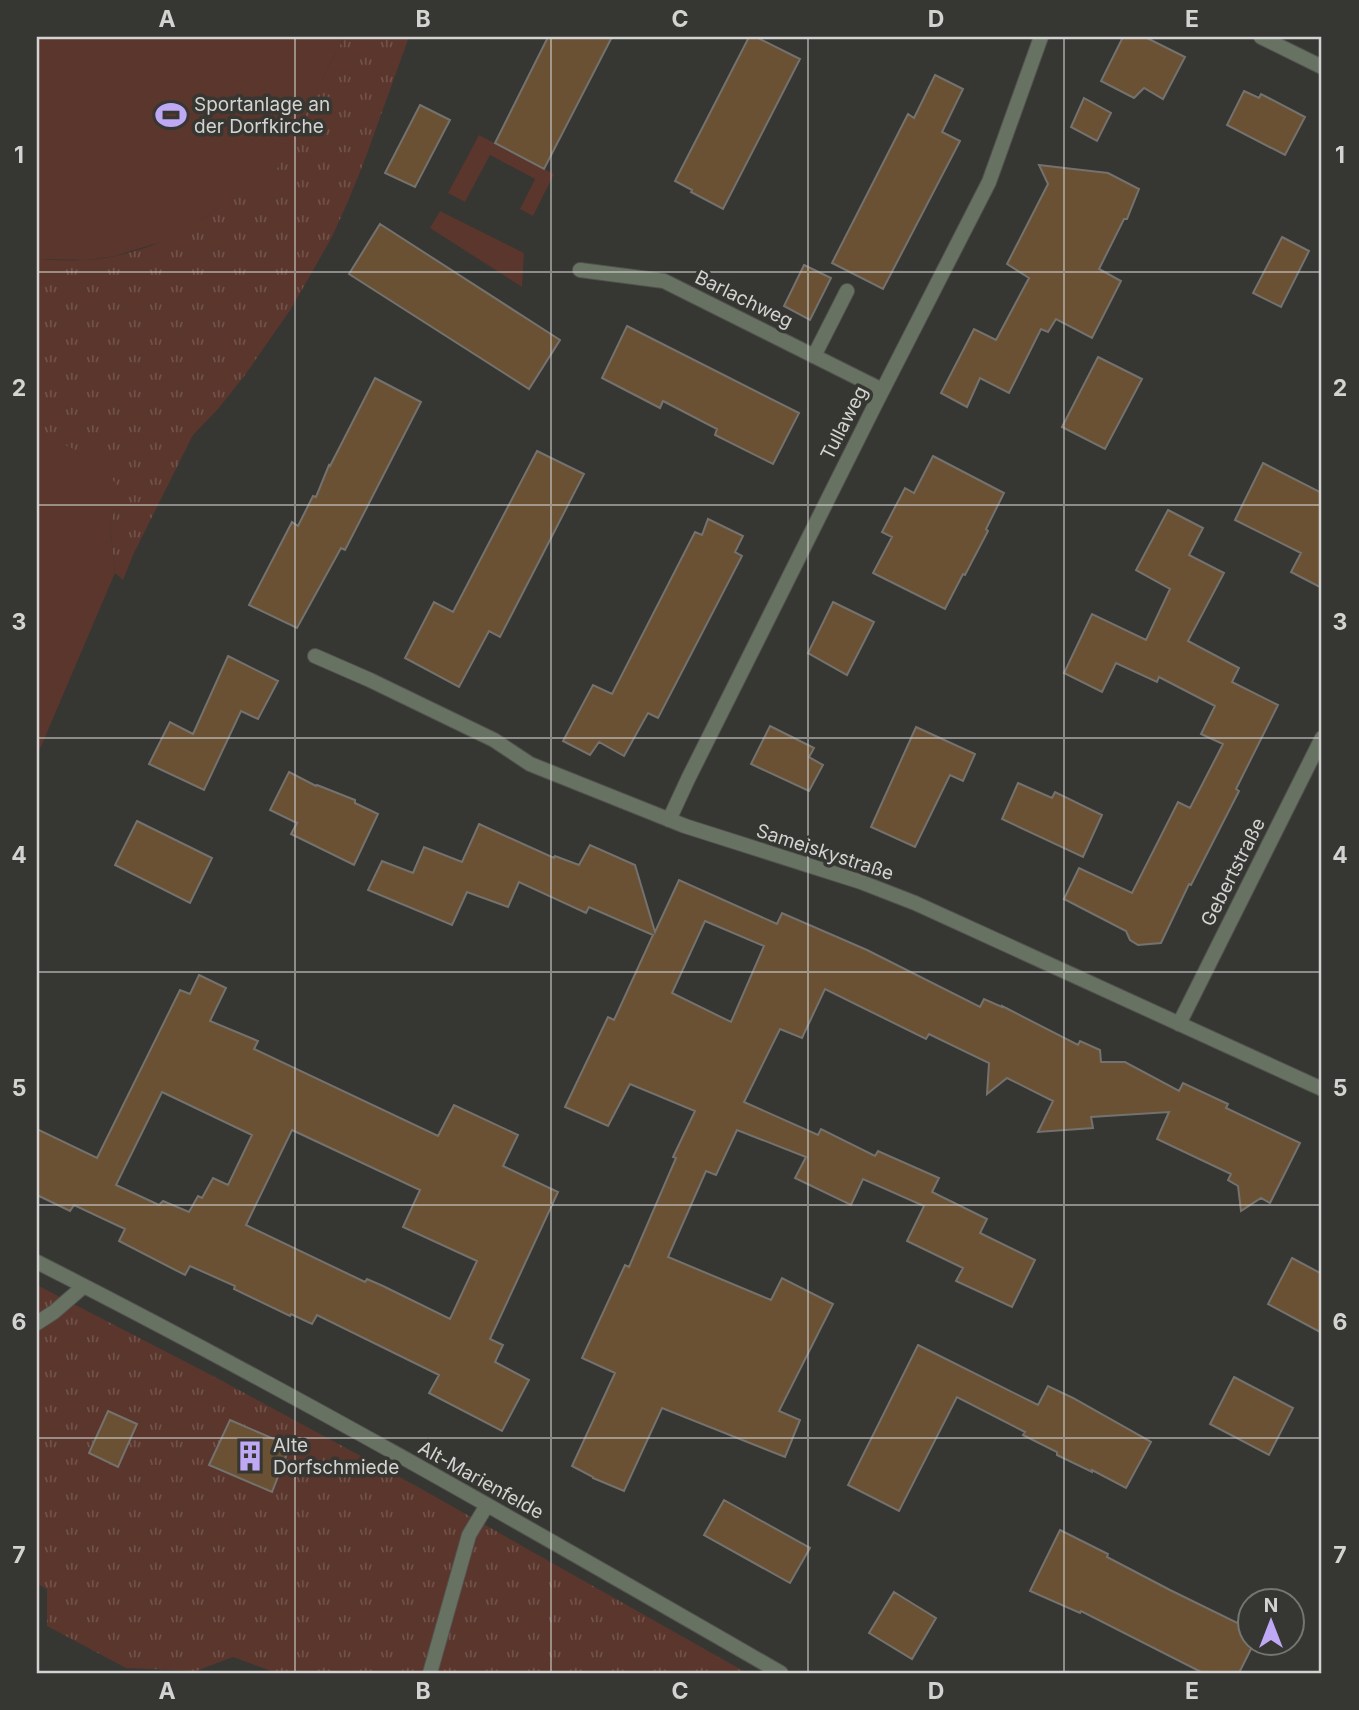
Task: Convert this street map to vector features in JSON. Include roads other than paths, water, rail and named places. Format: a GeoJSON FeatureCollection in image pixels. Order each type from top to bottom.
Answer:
{"type":"FeatureCollection","features":[{"type":"Feature","properties":{"kind":"street","name":"Tullaweg"},"geometry":{"type":"LineString","coordinates":[[669,820],[882,390],[989,182],[1041,37]]}},
{"type":"Feature","properties":{"kind":"street"},"geometry":{"type":"LineString","coordinates":[[1261,37],[1322,67]]}},
{"type":"Feature","properties":{"kind":"street","name":"Barlachweg"},"geometry":{"type":"LineString","coordinates":[[580,270],[664,281],[882,390]]}},
{"type":"Feature","properties":{"kind":"street"},"geometry":{"type":"LineString","coordinates":[[814,356],[847,291]]}},
{"type":"Feature","properties":{"kind":"street","name":"Sameiskystraße"},"geometry":{"type":"LineString","coordinates":[[315,656],[494,740],[530,764],[669,820],[861,882],[915,903],[1322,1089]]}},
{"type":"Feature","properties":{"kind":"street","name":"Gebertstraße"},"geometry":{"type":"LineString","coordinates":[[1179,1024],[1322,738]]}},
{"type":"Feature","properties":{"kind":"street","name":"Alt-Marienfelde"},"geometry":{"type":"LineString","coordinates":[[37,1262],[183,1338],[487,1505],[782,1673]]}},
{"type":"Feature","properties":{"kind":"street"},"geometry":{"type":"LineString","coordinates":[[37,1323],[84,1286]]}},
{"type":"Feature","properties":{"kind":"street"},"geometry":{"type":"LineString","coordinates":[[430,1673],[469,1535],[487,1505]]}},
{"type":"Feature","properties":{"kind":"place","name":"Sportanlage an der Dorfkirche"},"geometry":{"type":"Point","coordinates":[171,115]}},
{"type":"Feature","properties":{"kind":"place","name":"Alte Dorfschmiede"},"geometry":{"type":"Point","coordinates":[250,1456]}}]}
